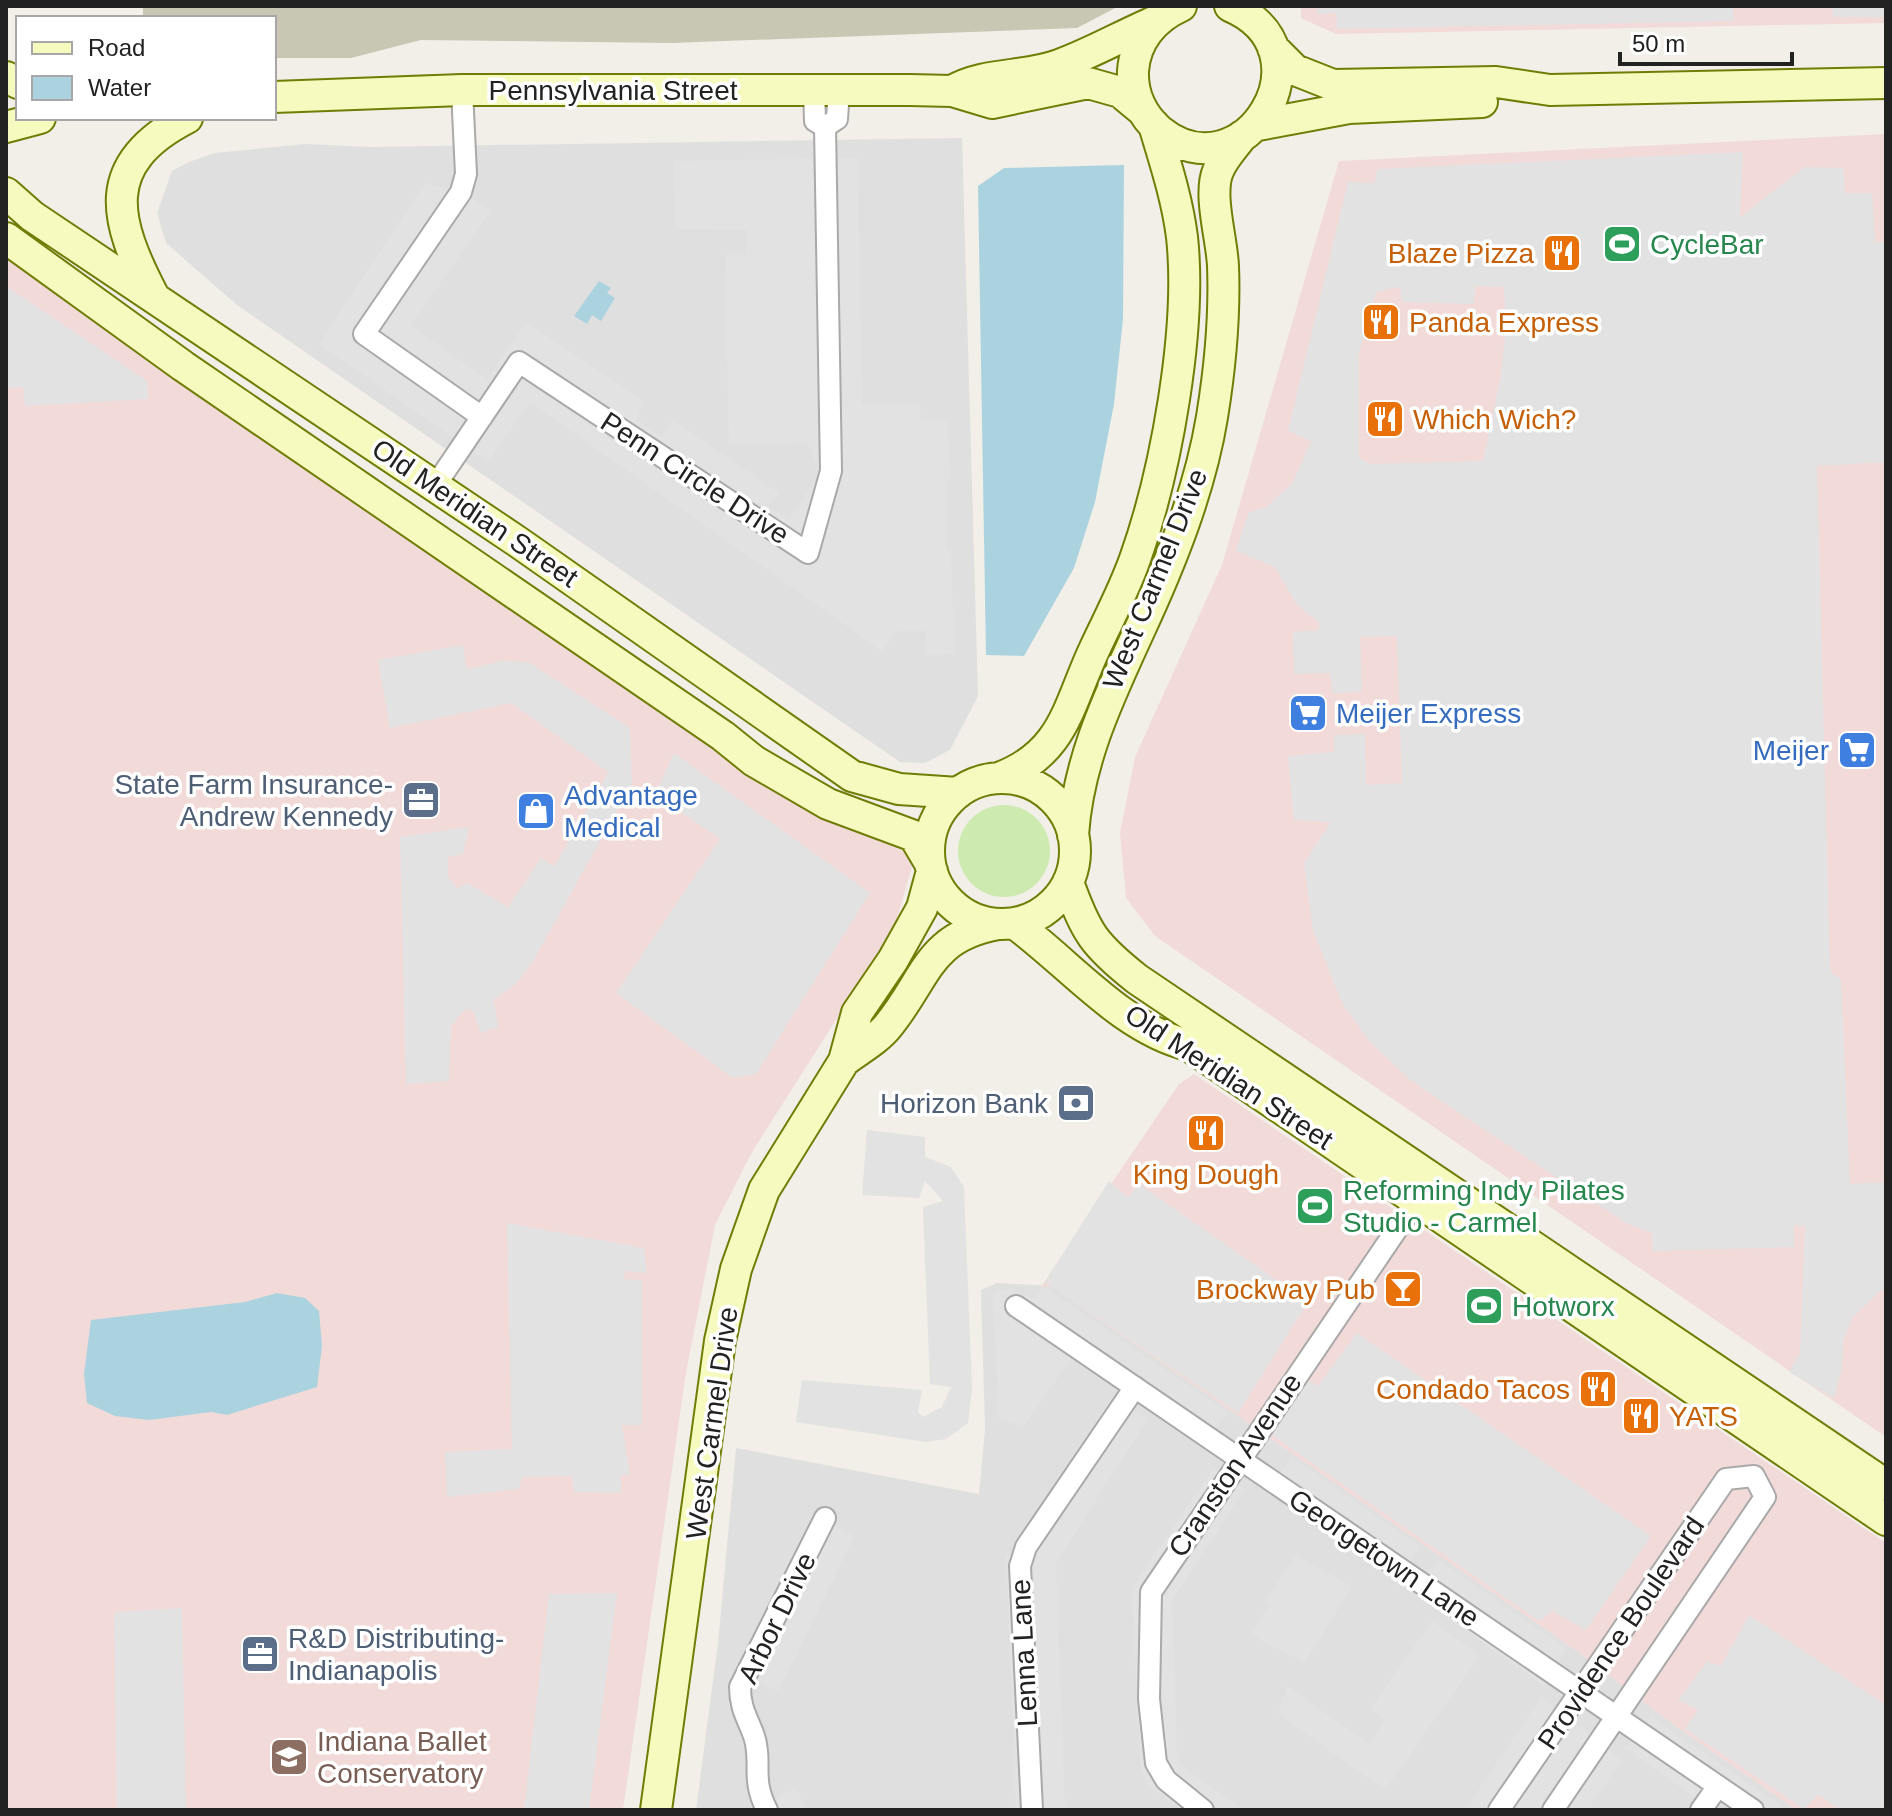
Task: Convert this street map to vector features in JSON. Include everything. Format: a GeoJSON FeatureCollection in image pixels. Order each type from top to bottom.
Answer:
{"type":"FeatureCollection","features":[{"type":"Feature","properties":{"kind":"main road"},"geometry":{"type":"LineString","coordinates":[[1243,11],[1295,70],[1333,85],[1496,82],[1550,90],[1886,83]]}},
{"type":"Feature","properties":{"kind":"main road","name":"West Carmel Drive"},"geometry":{"type":"LineString","coordinates":[[999,778],[1030,762],[1059,734],[1122,592],[1146,527],[1178,358],[1182,239],[1174,190],[1149,118],[1136,95],[1133,68],[1141,42],[1167,12]]}},
{"type":"Feature","properties":{"kind":"main road","name":"Pennsylvania Street"},"geometry":{"type":"LineString","coordinates":[[952,91],[970,80],[1034,73],[1060,65],[1167,12]]}},
{"type":"Feature","properties":{"kind":"main road","name":"West Carmel Drive"},"geometry":{"type":"LineString","coordinates":[[1073,835],[1075,799],[1084,760],[1159,585],[1200,471],[1216,389],[1223,307],[1223,266],[1214,195],[1217,172],[1275,93],[1278,75],[1273,48]]}},
{"type":"Feature","properties":{"kind":"main road","name":"Pennsylvania Street"},"geometry":{"type":"LineString","coordinates":[[276,97],[462,90],[952,91],[992,103],[1088,83],[1120,92],[1169,137],[1196,146],[1225,144],[1250,130]]}},
{"type":"Feature","properties":{"kind":"main road"},"geometry":{"type":"LineString","coordinates":[[1250,130],[1349,108],[1512,101],[1550,90]]}},
{"type":"Feature","properties":{"kind":"main road"},"geometry":{"type":"LineString","coordinates":[[6,127],[32,120]]}},
{"type":"Feature","properties":{"kind":"main road"},"geometry":{"type":"LineString","coordinates":[[154,296],[127,240],[121,201],[130,170],[143,149],[167,128],[183,120]]}},
{"type":"Feature","properties":{"kind":"main road","name":"Old Meridian Street"},"geometry":{"type":"LineString","coordinates":[[6,193],[32,216],[435,486],[852,776],[899,789],[958,793]]}},
{"type":"Feature","properties":{"kind":"main road","name":"Old Meridian Street"},"geometry":{"type":"LineString","coordinates":[[6,238],[183,366],[723,736],[754,761],[828,804],[914,836],[931,867]]}},
{"type":"Feature","properties":{"kind":"main road"},"geometry":{"type":"LineString","coordinates":[[999,778],[1027,783],[1051,798],[1068,821],[1073,835],[1074,859],[1068,882],[1046,909],[1006,924],[983,922],[956,908],[937,885],[931,867],[932,832],[938,817],[958,793],[984,780],[999,778]]}},
{"type":"Feature","properties":{"kind":"main road","name":"West Carmel Drive"},"geometry":{"type":"LineString","coordinates":[[656,1810],[728,1298],[764,1190],[844,1061],[857,1013],[893,960],[922,908],[931,867]]}},
{"type":"Feature","properties":{"kind":"main road","name":"Old Meridian Street"},"geometry":{"type":"LineString","coordinates":[[1068,882],[1081,920],[1100,949],[1137,979],[1886,1485]]}},
{"type":"Feature","properties":{"kind":"main road","name":"West Carmel Drive"},"geometry":{"type":"LineString","coordinates":[[844,1061],[885,1029],[944,946],[963,934],[1006,924]]}},
{"type":"Feature","properties":{"kind":"main road","name":"Old Meridian Street"},"geometry":{"type":"LineString","coordinates":[[1006,924],[1120,1009],[1169,1040],[1188,1045],[1886,1520]]}},
{"type":"Feature","properties":{"kind":"street"},"geometry":{"type":"LineString","coordinates":[[462,90],[466,174],[461,192],[364,334],[482,417]]}},
{"type":"Feature","properties":{"kind":"street","name":"Penn Circle Drive"},"geometry":{"type":"LineString","coordinates":[[435,486],[519,362],[808,553],[831,471],[825,127],[837,119],[827,90]]}},
{"type":"Feature","properties":{"kind":"street","name":"Cranston Avenue"},"geometry":{"type":"LineString","coordinates":[[1203,1810],[1166,1780],[1155,1760],[1149,1699],[1151,1592],[1416,1201]]}},
{"type":"Feature","properties":{"kind":"street","name":"Georgetown Lane"},"geometry":{"type":"LineString","coordinates":[[1016,1306],[1753,1810]]}},
{"type":"Feature","properties":{"kind":"street","name":"Lenna Lane"},"geometry":{"type":"LineString","coordinates":[[1032,1810],[1020,1566],[1026,1547],[1135,1387]]}},
{"type":"Feature","properties":{"kind":"street"},"geometry":{"type":"LineString","coordinates":[[1754,1476],[1774,1444]]}},
{"type":"Feature","properties":{"kind":"street","name":"Providence Boulevard"},"geometry":{"type":"LineString","coordinates":[[1499,1810],[1726,1479],[1754,1476],[1765,1497],[1553,1810]]}},
{"type":"Feature","properties":{"kind":"street","name":"Arbor Drive"},"geometry":{"type":"LineString","coordinates":[[767,1810],[756,1789],[755,1738],[740,1706],[740,1687],[825,1518]]}},
{"type":"Feature","properties":{"kind":"street"},"geometry":{"type":"LineString","coordinates":[[1701,1810],[1718,1786]]}},
{"type":"Feature","properties":{"kind":"shaded area"},"geometry":{"type":"Polygon","coordinates":[[[143,6],[1119,6],[1077,28],[672,43],[421,40],[351,58],[276,58],[276,16],[143,16],[143,6]]]}},
{"type":"Feature","properties":{"kind":"shaded area"},"geometry":{"type":"Polygon","coordinates":[[[1301,6],[1886,6],[1886,23],[1336,34],[1301,18],[1301,6]]]}},
{"type":"Feature","properties":{"kind":"shaded area"},"geometry":{"type":"Polygon","coordinates":[[[1317,6],[1733,6],[1734,21],[1337,29],[1336,13],[1317,14],[1317,6]]]}},
{"type":"Feature","properties":{"kind":"shaded area"},"geometry":{"type":"Polygon","coordinates":[[[1832,6],[1886,6],[1886,17],[1833,17],[1832,6]]]}},
{"type":"Feature","properties":{"kind":"shaded area"},"geometry":{"type":"Polygon","coordinates":[[[1886,134],[1886,1437],[1155,936],[1126,898],[1120,833],[1135,757],[1222,565],[1339,161],[1886,134]]]}},
{"type":"Feature","properties":{"kind":"shaded area"},"geometry":{"type":"Polygon","coordinates":[[[962,138],[978,696],[950,750],[925,763],[900,762],[237,305],[166,243],[157,213],[172,171],[189,162],[215,153],[305,144],[369,147],[962,138]]]}},
{"type":"Feature","properties":{"kind":"shaded area"},"geometry":{"type":"Polygon","coordinates":[[[1743,152],[1740,217],[1805,167],[1843,168],[1845,193],[1872,193],[1875,242],[1886,242],[1886,462],[1817,466],[1830,971],[1841,980],[1850,1184],[1886,1182],[1886,1291],[1881,1290],[1853,1317],[1843,1340],[1842,1369],[1834,1398],[1789,1372],[1800,1353],[1805,1226],[1794,1225],[1794,1247],[1653,1251],[1652,1233],[1626,1223],[1409,1079],[1369,1041],[1342,1003],[1313,930],[1304,863],[1331,822],[1294,820],[1288,756],[1334,752],[1334,735],[1365,734],[1366,785],[1402,783],[1397,636],[1360,637],[1362,691],[1333,694],[1330,673],[1294,674],[1293,632],[1318,630],[1319,622],[1297,605],[1275,567],[1236,551],[1249,512],[1267,507],[1292,483],[1311,441],[1288,431],[1348,182],[1374,183],[1378,169],[1743,152]],[[1476,286],[1473,304],[1402,302],[1400,287],[1376,292],[1359,353],[1359,458],[1370,464],[1483,461],[1501,376],[1506,325],[1504,287],[1476,286]]]}},
{"type":"Feature","properties":{"kind":"shaded area"},"geometry":{"type":"Polygon","coordinates":[[[858,158],[862,404],[920,404],[921,420],[948,419],[950,479],[945,479],[946,550],[951,550],[954,654],[926,655],[925,630],[897,631],[882,651],[530,402],[488,462],[319,344],[425,183],[461,192],[491,210],[411,326],[487,379],[526,322],[642,400],[636,420],[662,436],[673,420],[779,493],[769,507],[789,520],[820,473],[808,443],[729,444],[725,255],[747,255],[747,230],[675,229],[674,161],[858,158]]]}},
{"type":"Feature","properties":{"kind":"shaded area"},"geometry":{"type":"Polygon","coordinates":[[[6,252],[786,796],[907,853],[912,867],[894,929],[752,1152],[715,1225],[686,1373],[623,1810],[6,1810],[6,252]]]}},
{"type":"Feature","properties":{"kind":"shaded area"},"geometry":{"type":"Polygon","coordinates":[[[6,286],[147,381],[148,399],[25,406],[23,387],[6,388],[6,286]]]}},
{"type":"Feature","properties":{"kind":"shaded area"},"geometry":{"type":"Polygon","coordinates":[[[463,645],[467,669],[502,661],[528,662],[630,728],[632,784],[532,963],[516,984],[493,1000],[499,1027],[480,1033],[474,1012],[466,1009],[451,1025],[449,1081],[406,1084],[400,837],[469,827],[463,854],[448,857],[448,876],[457,889],[467,883],[508,907],[541,858],[554,867],[608,772],[511,703],[390,728],[378,660],[463,645]]]}},
{"type":"Feature","properties":{"kind":"shaded area"},"geometry":{"type":"Polygon","coordinates":[[[674,753],[870,893],[756,1074],[733,1078],[616,993],[720,839],[655,794],[674,753]]]}},
{"type":"Feature","properties":{"kind":"shaded area"},"geometry":{"type":"Polygon","coordinates":[[[1194,1074],[1886,1543],[1886,1810],[1797,1810],[1674,1725],[1580,1653],[1051,1286],[1041,1287],[1179,1084],[1194,1074]]]}},
{"type":"Feature","properties":{"kind":"shaded area"},"geometry":{"type":"Polygon","coordinates":[[[867,1130],[925,1137],[925,1157],[951,1167],[964,1187],[972,1389],[968,1423],[946,1439],[926,1442],[796,1422],[802,1380],[922,1390],[918,1412],[923,1417],[942,1407],[951,1387],[930,1384],[923,1207],[943,1201],[925,1181],[919,1198],[862,1195],[867,1130]]]}},
{"type":"Feature","properties":{"kind":"shaded area"},"geometry":{"type":"Polygon","coordinates":[[[1109,1181],[1128,1198],[1139,1184],[1308,1302],[1238,1413],[1045,1282],[1109,1181]]]}},
{"type":"Feature","properties":{"kind":"shaded area"},"geometry":{"type":"Polygon","coordinates":[[[507,1223],[644,1248],[647,1273],[626,1271],[623,1279],[642,1280],[642,1425],[622,1425],[630,1475],[621,1475],[621,1493],[574,1492],[572,1476],[522,1477],[519,1489],[447,1497],[445,1452],[512,1449],[507,1223]]]}},
{"type":"Feature","properties":{"kind":"shaded area"},"geometry":{"type":"Polygon","coordinates":[[[997,1283],[1051,1286],[1580,1653],[1674,1725],[1797,1810],[696,1810],[718,1643],[736,1448],[979,1494],[985,1429],[981,1290],[997,1283]]]}},
{"type":"Feature","properties":{"kind":"shaded area"},"geometry":{"type":"Polygon","coordinates":[[[1043,1286],[1228,1412],[1203,1446],[1071,1359],[1024,1426],[999,1419],[993,1293],[1010,1289],[1035,1299],[1043,1286]]]}},
{"type":"Feature","properties":{"kind":"shaded area"},"geometry":{"type":"Polygon","coordinates":[[[1357,1333],[1651,1536],[1586,1630],[1552,1611],[1539,1621],[1269,1433],[1309,1380],[1318,1386],[1357,1333]]]}},
{"type":"Feature","properties":{"kind":"shaded area"},"geometry":{"type":"Polygon","coordinates":[[[1113,1396],[1147,1420],[1056,1563],[1065,1810],[1016,1810],[1006,1555],[1015,1553],[1024,1530],[1113,1396]]]}},
{"type":"Feature","properties":{"kind":"shaded area"},"geometry":{"type":"Polygon","coordinates":[[[1292,1457],[1421,1547],[1397,1581],[1268,1489],[1292,1457]]]}},
{"type":"Feature","properties":{"kind":"shaded area"},"geometry":{"type":"Polygon","coordinates":[[[1213,1469],[1245,1489],[1172,1600],[1177,1758],[1187,1770],[1245,1810],[1181,1810],[1148,1785],[1141,1768],[1132,1598],[1134,1585],[1213,1469]]]}},
{"type":"Feature","properties":{"kind":"shaded area"},"geometry":{"type":"Polygon","coordinates":[[[817,1519],[855,1535],[778,1691],[742,1674],[817,1519]]]}},
{"type":"Feature","properties":{"kind":"shaded area"},"geometry":{"type":"Polygon","coordinates":[[[1296,1555],[1352,1587],[1304,1663],[1250,1634],[1269,1606],[1264,1603],[1296,1555]]]}},
{"type":"Feature","properties":{"kind":"shaded area"},"geometry":{"type":"Polygon","coordinates":[[[1438,1560],[1566,1648],[1544,1686],[1412,1592],[1438,1560]]]}},
{"type":"Feature","properties":{"kind":"shaded area"},"geometry":{"type":"Polygon","coordinates":[[[617,1593],[589,1810],[524,1810],[549,1594],[617,1593]]]}},
{"type":"Feature","properties":{"kind":"shaded area"},"geometry":{"type":"Polygon","coordinates":[[[182,1608],[186,1810],[117,1810],[114,1612],[182,1608]]]}},
{"type":"Feature","properties":{"kind":"shaded area"},"geometry":{"type":"Polygon","coordinates":[[[1749,1615],[1886,1705],[1886,1810],[1840,1810],[1818,1794],[1804,1809],[1685,1729],[1698,1710],[1678,1700],[1707,1662],[1721,1666],[1749,1615]]]}},
{"type":"Feature","properties":{"kind":"shaded area"},"geometry":{"type":"Polygon","coordinates":[[[1432,1621],[1480,1656],[1385,1790],[1278,1714],[1287,1686],[1369,1744],[1386,1720],[1370,1709],[1432,1621]]]}},
{"type":"Feature","properties":{"kind":"shaded area"},"geometry":{"type":"Polygon","coordinates":[[[1541,1697],[1622,1760],[1588,1810],[1465,1810],[1541,1697]]]}},
{"type":"Feature","properties":{"kind":"shaded area"},"geometry":{"type":"Polygon","coordinates":[[[1651,1716],[1787,1810],[1736,1810],[1694,1797],[1626,1748],[1651,1716]]]}},
{"type":"Feature","properties":{"kind":"shaded area"},"geometry":{"type":"Polygon","coordinates":[[[796,1788],[807,1810],[757,1810],[778,1796],[796,1788]]]}},
{"type":"Feature","properties":{"kind":"green space"},"geometry":{"type":"Polygon","coordinates":[[[1004,805],[1022,808],[1037,818],[1047,833],[1050,851],[1047,869],[1037,884],[1022,894],[1004,897],[986,894],[971,884],[961,869],[958,851],[961,833],[971,818],[986,808],[1004,805]]]}},
{"type":"Feature","properties":{"kind":"water"},"geometry":{"type":"Polygon","coordinates":[[[1124,165],[1123,319],[1114,404],[1095,502],[1074,568],[1024,656],[986,655],[978,186],[1004,168],[1124,165]]]}},
{"type":"Feature","properties":{"kind":"water"},"geometry":{"type":"Polygon","coordinates":[[[599,281],[611,288],[607,293],[615,298],[601,321],[592,315],[587,324],[574,316],[599,281]]]}},
{"type":"Feature","properties":{"kind":"water"},"geometry":{"type":"Polygon","coordinates":[[[277,1293],[305,1298],[319,1311],[322,1346],[317,1387],[227,1415],[211,1412],[149,1420],[115,1416],[87,1403],[84,1374],[91,1320],[245,1302],[277,1293]]]}},
{"type":"Feature","properties":{"kind":"place","name":"CycleBar"},"geometry":{"type":"Point","coordinates":[1622,244]}},
{"type":"Feature","properties":{"kind":"place","name":"Blaze Pizza"},"geometry":{"type":"Point","coordinates":[1562,253]}},
{"type":"Feature","properties":{"kind":"place","name":"Panda Express"},"geometry":{"type":"Point","coordinates":[1381,322]}},
{"type":"Feature","properties":{"kind":"place","name":"Which Wich?"},"geometry":{"type":"Point","coordinates":[1385,419]}},
{"type":"Feature","properties":{"kind":"place","name":"Meijer Express"},"geometry":{"type":"Point","coordinates":[1308,713]}},
{"type":"Feature","properties":{"kind":"place","name":"Meijer"},"geometry":{"type":"Point","coordinates":[1857,750]}},
{"type":"Feature","properties":{"kind":"place","name":"State Farm Insurance- Andrew Kennedy"},"geometry":{"type":"Point","coordinates":[421,800]}},
{"type":"Feature","properties":{"kind":"place","name":"Advantage Medical"},"geometry":{"type":"Point","coordinates":[536,811]}},
{"type":"Feature","properties":{"kind":"place","name":"Horizon Bank"},"geometry":{"type":"Point","coordinates":[1076,1103]}},
{"type":"Feature","properties":{"kind":"place","name":"King Dough"},"geometry":{"type":"Point","coordinates":[1206,1133]}},
{"type":"Feature","properties":{"kind":"place","name":"Reforming Indy Pilates Studio - Carmel"},"geometry":{"type":"Point","coordinates":[1315,1206]}},
{"type":"Feature","properties":{"kind":"place","name":"Brockway Pub"},"geometry":{"type":"Point","coordinates":[1403,1289]}},
{"type":"Feature","properties":{"kind":"place","name":"Hotworx"},"geometry":{"type":"Point","coordinates":[1484,1306]}},
{"type":"Feature","properties":{"kind":"place","name":"Condado Tacos"},"geometry":{"type":"Point","coordinates":[1598,1389]}},
{"type":"Feature","properties":{"kind":"place","name":"YATS"},"geometry":{"type":"Point","coordinates":[1641,1416]}},
{"type":"Feature","properties":{"kind":"place","name":"R&D Distributing- Indianapolis"},"geometry":{"type":"Point","coordinates":[260,1654]}},
{"type":"Feature","properties":{"kind":"place","name":"Indiana Ballet Conservatory"},"geometry":{"type":"Point","coordinates":[289,1757]}}]}
